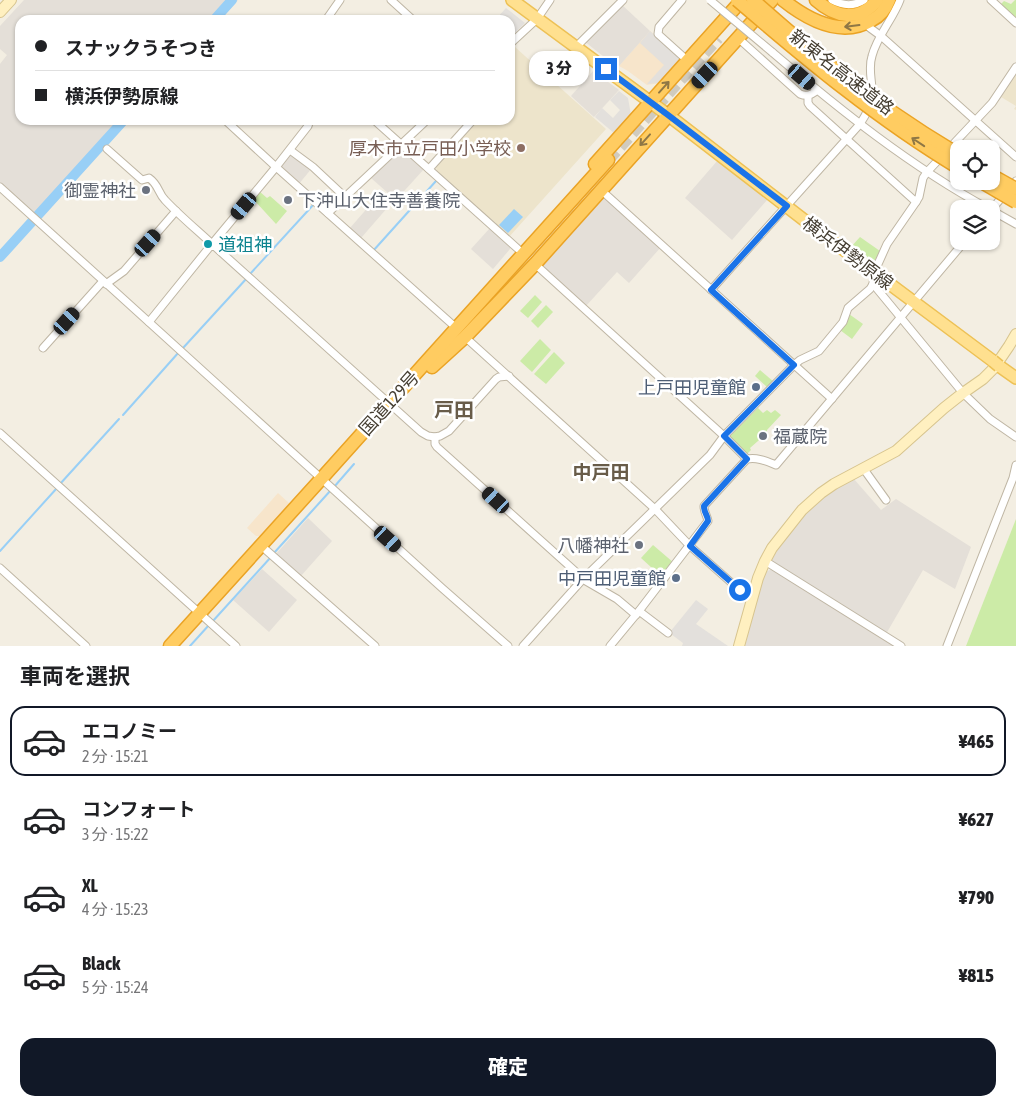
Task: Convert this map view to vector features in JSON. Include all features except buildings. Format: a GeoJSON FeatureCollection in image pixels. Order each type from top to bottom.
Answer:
{"type":"FeatureCollection","features":[{"type":"Feature","properties":{"kind":"highway"},"geometry":{"type":"LineString","coordinates":[[721,23],[737,0]]}},
{"type":"Feature","properties":{"kind":"highway","name":"新東名高速道路"},"geometry":{"type":"LineString","coordinates":[[737,0],[852,96],[950,162]]}},
{"type":"Feature","properties":{"kind":"highway"},"geometry":{"type":"LineString","coordinates":[[429,364],[453,326],[518,249],[742,0]]}},
{"type":"Feature","properties":{"kind":"highway"},"geometry":{"type":"LineString","coordinates":[[753,0],[721,41],[762,0]]}},
{"type":"Feature","properties":{"kind":"highway","name":"新東名高速道路"},"geometry":{"type":"LineString","coordinates":[[753,0],[851,82],[950,149]]}},
{"type":"Feature","properties":{"kind":"highway"},"geometry":{"type":"LineString","coordinates":[[429,364],[465,337],[535,264],[772,0]]}},
{"type":"Feature","properties":{"kind":"highway"},"geometry":{"type":"LineString","coordinates":[[816,0],[829,10],[850,16],[867,10],[877,0]]}},
{"type":"Feature","properties":{"kind":"highway"},"geometry":{"type":"LineString","coordinates":[[784,1],[813,20],[824,24],[847,27],[857,26],[876,18],[890,0]]}},
{"type":"Feature","properties":{"kind":"highway","name":"国道129号"},"geometry":{"type":"LineString","coordinates":[[180,646],[270,553],[392,406],[611,163]]}},
{"type":"Feature","properties":{"kind":"highway"},"geometry":{"type":"LineString","coordinates":[[1000,180],[1016,189]]}},
{"type":"Feature","properties":{"kind":"highway"},"geometry":{"type":"LineString","coordinates":[[995,190],[1016,202]]}},
{"type":"Feature","properties":{"kind":"highway","name":"国道129号"},"geometry":{"type":"LineString","coordinates":[[170,646],[207,619],[329,484]]}},
{"type":"Feature","properties":{"kind":"main road","name":"横浜伊勢原線"},"geometry":{"type":"LineString","coordinates":[[512,0],[651,102],[787,206],[874,278],[914,302],[1016,378]]}},
{"type":"Feature","properties":{"kind":"street"},"geometry":{"type":"LineString","coordinates":[[0,12],[11,0]]}},
{"type":"Feature","properties":{"kind":"street"},"geometry":{"type":"LineString","coordinates":[[330,15],[340,0]]}},
{"type":"Feature","properties":{"kind":"street"},"geometry":{"type":"LineString","coordinates":[[390,0],[407,15]]}},
{"type":"Feature","properties":{"kind":"street"},"geometry":{"type":"LineString","coordinates":[[515,39],[536,18],[550,0]]}},
{"type":"Feature","properties":{"kind":"street"},"geometry":{"type":"LineString","coordinates":[[576,47],[623,0]]}},
{"type":"Feature","properties":{"kind":"street"},"geometry":{"type":"LineString","coordinates":[[682,0],[659,27],[658,34],[688,61]]}},
{"type":"Feature","properties":{"kind":"street"},"geometry":{"type":"LineString","coordinates":[[710,0],[860,124],[927,172],[972,200]]}},
{"type":"Feature","properties":{"kind":"street"},"geometry":{"type":"LineString","coordinates":[[832,0],[848,5],[864,0]]}},
{"type":"Feature","properties":{"kind":"street"},"geometry":{"type":"LineString","coordinates":[[711,290],[860,124],[870,103],[872,91],[870,77],[871,57],[900,0]]}},
{"type":"Feature","properties":{"kind":"street"},"geometry":{"type":"LineString","coordinates":[[991,0],[1016,23]]}},
{"type":"Feature","properties":{"kind":"street"},"geometry":{"type":"LineString","coordinates":[[870,28],[1016,157]]}},
{"type":"Feature","properties":{"kind":"street"},"geometry":{"type":"LineString","coordinates":[[738,38],[800,94],[808,96],[817,90]]}},
{"type":"Feature","properties":{"kind":"street"},"geometry":{"type":"LineString","coordinates":[[523,646],[583,579],[710,455],[724,436],[794,365],[819,351],[843,322],[848,308],[867,293],[887,244],[916,202],[923,178],[927,172],[998,96],[1016,68]]}},
{"type":"Feature","properties":{"kind":"street"},"geometry":{"type":"LineString","coordinates":[[808,96],[810,106],[916,202]]}},
{"type":"Feature","properties":{"kind":"street"},"geometry":{"type":"LineString","coordinates":[[230,125],[453,326]]}},
{"type":"Feature","properties":{"kind":"street"},"geometry":{"type":"LineString","coordinates":[[149,322],[308,125]]}},
{"type":"Feature","properties":{"kind":"street"},"geometry":{"type":"LineString","coordinates":[[380,125],[518,249]]}},
{"type":"Feature","properties":{"kind":"street"},"geometry":{"type":"LineString","coordinates":[[329,212],[422,125]]}},
{"type":"Feature","properties":{"kind":"street"},"geometry":{"type":"LineString","coordinates":[[429,169],[469,125]]}},
{"type":"Feature","properties":{"kind":"street"},"geometry":{"type":"LineString","coordinates":[[106,148],[142,180],[148,178],[152,180],[163,198],[176,211],[421,432],[428,436],[440,436],[448,431],[496,379],[509,376]]}},
{"type":"Feature","properties":{"kind":"street"},"geometry":{"type":"LineString","coordinates":[[290,150],[313,167],[345,197]]}},
{"type":"Feature","properties":{"kind":"street"},"geometry":{"type":"LineString","coordinates":[[1000,200],[1016,181]]}},
{"type":"Feature","properties":{"kind":"street"},"geometry":{"type":"LineString","coordinates":[[0,187],[508,646]]}},
{"type":"Feature","properties":{"kind":"street"},"geometry":{"type":"LineString","coordinates":[[601,190],[832,399]]}},
{"type":"Feature","properties":{"kind":"street"},"geometry":{"type":"LineString","coordinates":[[43,348],[105,282],[124,271],[176,211]]}},
{"type":"Feature","properties":{"kind":"street"},"geometry":{"type":"LineString","coordinates":[[1000,215],[1016,224]]}},
{"type":"Feature","properties":{"kind":"street"},"geometry":{"type":"LineString","coordinates":[[610,646],[708,521],[704,512],[704,506],[747,459],[760,459],[776,465],[957,250]]}},
{"type":"Feature","properties":{"kind":"street"},"geometry":{"type":"LineString","coordinates":[[535,264],[747,459]]}},
{"type":"Feature","properties":{"kind":"street"},"geometry":{"type":"LineString","coordinates":[[874,278],[901,318],[963,393],[990,419],[1016,437]]}},
{"type":"Feature","properties":{"kind":"street"},"geometry":{"type":"LineString","coordinates":[[740,646],[765,560],[792,520],[806,505],[834,484],[896,450],[944,408],[983,379],[1010,346],[1016,334]]}},
{"type":"Feature","properties":{"kind":"street"},"geometry":{"type":"LineString","coordinates":[[465,337],[655,509],[690,546],[752,601]]}},
{"type":"Feature","properties":{"kind":"street"},"geometry":{"type":"LineString","coordinates":[[0,433],[236,646]]}},
{"type":"Feature","properties":{"kind":"street"},"geometry":{"type":"LineString","coordinates":[[435,437],[437,447],[583,579],[668,632]]}},
{"type":"Feature","properties":{"kind":"street"},"geometry":{"type":"LineString","coordinates":[[947,646],[1010,485],[1016,465]]}},
{"type":"Feature","properties":{"kind":"street"},"geometry":{"type":"LineString","coordinates":[[863,468],[886,500]]}},
{"type":"Feature","properties":{"kind":"street"},"geometry":{"type":"LineString","coordinates":[[270,553],[375,646]]}},
{"type":"Feature","properties":{"kind":"street"},"geometry":{"type":"LineString","coordinates":[[765,560],[901,646]]}},
{"type":"Feature","properties":{"kind":"street"},"geometry":{"type":"LineString","coordinates":[[0,568],[86,646]]}},
{"type":"Feature","properties":{"kind":"shaded area"},"geometry":{"type":"Polygon","coordinates":[[[24,0],[238,0],[224,15],[15,15],[15,125],[126,125],[40,220],[0,184],[0,64],[7,55],[0,49],[0,26],[24,0]]]}},
{"type":"Feature","properties":{"kind":"shaded area"},"geometry":{"type":"Polygon","coordinates":[[[621,4],[650,31],[619,66],[613,64],[584,41],[621,4]]]}},
{"type":"Feature","properties":{"kind":"shaded area"},"geometry":{"type":"Polygon","coordinates":[[[506,8],[515,15],[500,15],[506,8]]]}},
{"type":"Feature","properties":{"kind":"shaded area"},"geometry":{"type":"Polygon","coordinates":[[[515,15],[525,23],[515,33],[515,15]]]}},
{"type":"Feature","properties":{"kind":"shaded area"},"geometry":{"type":"Polygon","coordinates":[[[650,31],[682,59],[660,83],[647,85],[619,66],[650,31]]]}},
{"type":"Feature","properties":{"kind":"shaded area"},"geometry":{"type":"Polygon","coordinates":[[[650,31],[681,59],[660,83],[647,84],[664,65],[640,43],[650,31]]]}},
{"type":"Feature","properties":{"kind":"shaded area","name":"厚木市立戸田小学校"},"geometry":{"type":"Polygon","coordinates":[[[515,47],[606,129],[509,237],[496,226],[496,223],[489,217],[486,217],[437,172],[436,167],[474,125],[515,125],[515,47]]]}},
{"type":"Feature","properties":{"kind":"shaded area"},"geometry":{"type":"Polygon","coordinates":[[[593,71],[619,90],[594,117],[571,96],[593,71]]]}},
{"type":"Feature","properties":{"kind":"shaded area"},"geometry":{"type":"Polygon","coordinates":[[[1016,74],[1016,106],[1001,97],[1016,74]]]}},
{"type":"Feature","properties":{"kind":"shaded area"},"geometry":{"type":"Polygon","coordinates":[[[619,91],[628,98],[631,115],[614,133],[595,117],[602,108],[613,118],[620,110],[610,100],[619,91]]]}},
{"type":"Feature","properties":{"kind":"shaded area"},"geometry":{"type":"Polygon","coordinates":[[[401,148],[424,169],[396,200],[371,178],[401,148]]]}},
{"type":"Feature","properties":{"kind":"shaded area"},"geometry":{"type":"Polygon","coordinates":[[[291,152],[312,168],[298,185],[278,167],[291,152]]]}},
{"type":"Feature","properties":{"kind":"shaded area"},"geometry":{"type":"Polygon","coordinates":[[[718,160],[768,199],[732,240],[685,198],[718,160]]]}},
{"type":"Feature","properties":{"kind":"shaded area"},"geometry":{"type":"Polygon","coordinates":[[[605,196],[661,247],[629,283],[617,272],[585,307],[541,266],[605,196]]]}},
{"type":"Feature","properties":{"kind":"shaded area"},"geometry":{"type":"Polygon","coordinates":[[[377,197],[388,207],[361,238],[350,228],[377,197]]]}},
{"type":"Feature","properties":{"kind":"shaded area"},"geometry":{"type":"Polygon","coordinates":[[[490,228],[510,247],[493,269],[471,249],[490,228]]]}},
{"type":"Feature","properties":{"kind":"shaded area"},"geometry":{"type":"Polygon","coordinates":[[[853,478],[881,510],[896,499],[971,547],[955,589],[923,570],[886,634],[773,563],[772,559],[797,521],[823,495],[853,478]]]}},
{"type":"Feature","properties":{"kind":"shaded area"},"geometry":{"type":"Polygon","coordinates":[[[278,493],[290,504],[261,536],[256,536],[247,528],[278,493]]]}},
{"type":"Feature","properties":{"kind":"shaded area"},"geometry":{"type":"Polygon","coordinates":[[[308,518],[332,541],[300,577],[276,554],[308,518]]]}},
{"type":"Feature","properties":{"kind":"shaded area"},"geometry":{"type":"Polygon","coordinates":[[[262,569],[297,600],[269,632],[233,600],[262,569]]]}},
{"type":"Feature","properties":{"kind":"shaded area"},"geometry":{"type":"Polygon","coordinates":[[[773,569],[895,646],[745,646],[764,572],[773,569]]]}},
{"type":"Feature","properties":{"kind":"shaded area"},"geometry":{"type":"Polygon","coordinates":[[[696,600],[708,609],[696,624],[728,646],[682,646],[683,643],[671,634],[670,632],[696,600]]]}},
{"type":"Feature","properties":{"kind":"green space"},"geometry":{"type":"Polygon","coordinates":[[[1015,0],[1016,19],[1000,5],[1004,1],[1011,4],[1015,0]]]}},
{"type":"Feature","properties":{"kind":"green space"},"geometry":{"type":"Polygon","coordinates":[[[259,191],[267,198],[270,196],[287,211],[276,224],[253,199],[259,191]]]}},
{"type":"Feature","properties":{"kind":"green space"},"geometry":{"type":"Polygon","coordinates":[[[860,237],[880,251],[873,263],[850,248],[860,237]]]}},
{"type":"Feature","properties":{"kind":"green space"},"geometry":{"type":"Polygon","coordinates":[[[535,295],[542,302],[528,318],[520,311],[535,295]]]}},
{"type":"Feature","properties":{"kind":"green space"},"geometry":{"type":"Polygon","coordinates":[[[546,305],[553,312],[538,328],[531,321],[546,305]]]}},
{"type":"Feature","properties":{"kind":"green space"},"geometry":{"type":"Polygon","coordinates":[[[849,314],[863,324],[852,339],[840,330],[849,314]]]}},
{"type":"Feature","properties":{"kind":"green space"},"geometry":{"type":"Polygon","coordinates":[[[540,339],[551,350],[532,372],[520,361],[540,339]]]}},
{"type":"Feature","properties":{"kind":"green space"},"geometry":{"type":"Polygon","coordinates":[[[554,352],[565,363],[546,384],[534,374],[554,352]]]}},
{"type":"Feature","properties":{"kind":"green space"},"geometry":{"type":"Polygon","coordinates":[[[760,370],[774,382],[768,388],[755,376],[760,370]]]}},
{"type":"Feature","properties":{"kind":"green space"},"geometry":{"type":"Polygon","coordinates":[[[758,408],[763,413],[767,410],[771,413],[775,410],[781,415],[767,430],[767,433],[750,448],[751,450],[746,455],[728,438],[758,408]]]}},
{"type":"Feature","properties":{"kind":"green space"},"geometry":{"type":"Polygon","coordinates":[[[1016,519],[1016,646],[966,646],[1016,519]]]}},
{"type":"Feature","properties":{"kind":"green space"},"geometry":{"type":"Polygon","coordinates":[[[653,545],[674,563],[663,578],[641,558],[653,545]]]}},
{"type":"Feature","properties":{"kind":"water"},"geometry":{"type":"Polygon","coordinates":[[[514,209],[523,217],[508,233],[499,225],[514,209]]]}},
{"type":"Feature","properties":{"kind":"waterway"},"geometry":{"type":"LineString","coordinates":[[218,15],[232,0]]}},
{"type":"Feature","properties":{"kind":"waterway"},"geometry":{"type":"LineString","coordinates":[[0,257],[119,125]]}},
{"type":"Feature","properties":{"kind":"waterway"},"geometry":{"type":"LineString","coordinates":[[372,250],[436,181]]}},
{"type":"Feature","properties":{"kind":"waterway"},"geometry":{"type":"LineString","coordinates":[[250,274],[314,204]]}},
{"type":"Feature","properties":{"kind":"waterway"},"geometry":{"type":"LineString","coordinates":[[183,348],[247,278]]}},
{"type":"Feature","properties":{"kind":"waterway"},"geometry":{"type":"LineString","coordinates":[[123,415],[179,352]]}},
{"type":"Feature","properties":{"kind":"waterway"},"geometry":{"type":"LineString","coordinates":[[60,484],[119,419]]}},
{"type":"Feature","properties":{"kind":"waterway"},"geometry":{"type":"LineString","coordinates":[[334,487],[354,464]]}},
{"type":"Feature","properties":{"kind":"waterway"},"geometry":{"type":"LineString","coordinates":[[0,551],[57,488]]}},
{"type":"Feature","properties":{"kind":"waterway"},"geometry":{"type":"LineString","coordinates":[[274,553],[331,490]]}},
{"type":"Feature","properties":{"kind":"waterway"},"geometry":{"type":"LineString","coordinates":[[212,622],[271,557]]}},
{"type":"Feature","properties":{"kind":"waterway"},"geometry":{"type":"LineString","coordinates":[[190,646],[209,625]]}},
{"type":"Feature","properties":{"kind":"tunnel"},"geometry":{"type":"LineString","coordinates":[[608,160],[718,38]]}},
{"type":"Feature","properties":{"kind":"place","name":"厚木市立戸田小学校"},"geometry":{"type":"Point","coordinates":[521,148]}},
{"type":"Feature","properties":{"kind":"place","name":"御霊神社"},"geometry":{"type":"Point","coordinates":[146,190]}},
{"type":"Feature","properties":{"kind":"place","name":"下沖山大住寺善養院"},"geometry":{"type":"Point","coordinates":[288,200]}},
{"type":"Feature","properties":{"kind":"place","name":"道祖神"},"geometry":{"type":"Point","coordinates":[208,244]}},
{"type":"Feature","properties":{"kind":"place","name":"上戸田児童館"},"geometry":{"type":"Point","coordinates":[756,387]}},
{"type":"Feature","properties":{"kind":"place","name":"福蔵院"},"geometry":{"type":"Point","coordinates":[763,436]}},
{"type":"Feature","properties":{"kind":"place","name":"八幡神社"},"geometry":{"type":"Point","coordinates":[639,545]}},
{"type":"Feature","properties":{"kind":"place","name":"中戸田児童館"},"geometry":{"type":"Point","coordinates":[676,578]}},
{"type":"Feature","properties":{"kind":"district","name":"戸田"},"geometry":{"type":"Point","coordinates":[454,409]}},
{"type":"Feature","properties":{"kind":"district","name":"中戸田"},"geometry":{"type":"Point","coordinates":[601,472]}},
{"type":"Feature","properties":{"kind":"route"},"geometry":{"type":"LineString","coordinates":[[606,69],[787,206],[711,290],[794,365],[724,436],[747,459],[704,506],[704,512],[708,521],[690,546],[740,590]]}}]}
